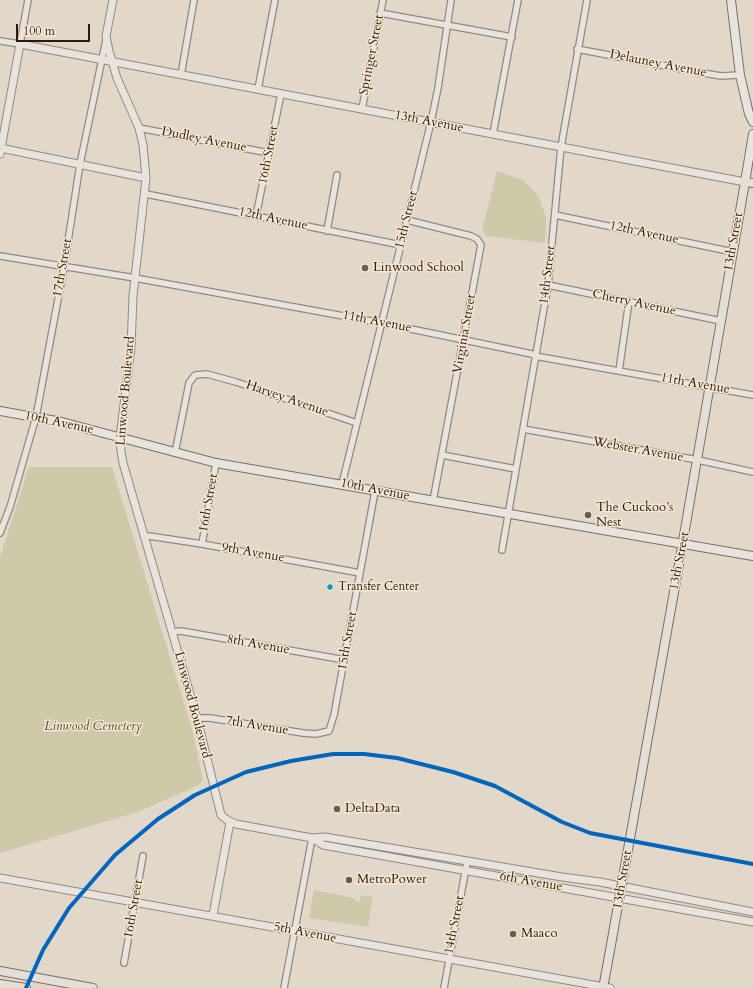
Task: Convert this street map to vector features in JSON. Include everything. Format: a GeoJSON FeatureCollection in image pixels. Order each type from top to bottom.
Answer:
{"type":"FeatureCollection","features":[{"type":"Feature","properties":{"kind":"main road"},"geometry":{"type":"LineString","coordinates":[[731,0],[740,75],[749,114],[753,122]]}},
{"type":"Feature","properties":{"kind":"main road","name":"13th Street"},"geometry":{"type":"LineString","coordinates":[[605,988],[607,967],[698,460],[733,252],[749,182],[753,134]]}},
{"type":"Feature","properties":{"kind":"main road","name":"10th Avenue"},"geometry":{"type":"LineString","coordinates":[[0,411],[81,426],[175,453],[216,462],[508,515],[753,556]]}},
{"type":"Feature","properties":{"kind":"main road"},"geometry":{"type":"LineString","coordinates":[[2,971],[93,988]]}},
{"type":"Feature","properties":{"kind":"main road"},"geometry":{"type":"LineString","coordinates":[[0,984],[26,988]]}},
{"type":"Feature","properties":{"kind":"street"},"geometry":{"type":"LineString","coordinates":[[28,0],[0,150],[80,164],[146,178]]}},
{"type":"Feature","properties":{"kind":"street","name":"17th Street"},"geometry":{"type":"LineString","coordinates":[[0,533],[10,507],[36,417],[64,267],[80,164],[113,0]]}},
{"type":"Feature","properties":{"kind":"street"},"geometry":{"type":"LineString","coordinates":[[181,75],[194,0]]}},
{"type":"Feature","properties":{"kind":"street"},"geometry":{"type":"LineString","coordinates":[[258,89],[275,0]]}},
{"type":"Feature","properties":{"kind":"street","name":"Springer Street"},"geometry":{"type":"LineString","coordinates":[[362,109],[383,0]]}},
{"type":"Feature","properties":{"kind":"street","name":"15th Street"},"geometry":{"type":"LineString","coordinates":[[342,484],[431,122],[438,88],[451,0]]}},
{"type":"Feature","properties":{"kind":"street"},"geometry":{"type":"LineString","coordinates":[[493,134],[518,0]]}},
{"type":"Feature","properties":{"kind":"street","name":"14th Street"},"geometry":{"type":"LineString","coordinates":[[502,550],[548,285],[561,147],[587,0]]}},
{"type":"Feature","properties":{"kind":"street"},"geometry":{"type":"LineString","coordinates":[[380,13],[512,37]]}},
{"type":"Feature","properties":{"kind":"street"},"geometry":{"type":"LineString","coordinates":[[106,36],[112,62]]}},
{"type":"Feature","properties":{"kind":"street","name":"13th Avenue"},"geometry":{"type":"LineString","coordinates":[[0,41],[749,182]]}},
{"type":"Feature","properties":{"kind":"street","name":"Delauney Avenue"},"geometry":{"type":"LineString","coordinates":[[578,49],[721,76],[740,75]]}},
{"type":"Feature","properties":{"kind":"street","name":"Linwood Boulevard"},"geometry":{"type":"LineString","coordinates":[[112,62],[117,78],[139,128],[143,145],[146,178],[146,194],[135,278],[130,347],[120,438],[123,463],[198,718],[219,810],[224,818],[230,822]]}},
{"type":"Feature","properties":{"kind":"street","name":"16th Street"},"geometry":{"type":"LineString","coordinates":[[256,216],[281,94]]}},
{"type":"Feature","properties":{"kind":"street","name":"Dudley Avenue"},"geometry":{"type":"LineString","coordinates":[[139,128],[269,154]]}},
{"type":"Feature","properties":{"kind":"street"},"geometry":{"type":"LineString","coordinates":[[327,231],[337,175]]}},
{"type":"Feature","properties":{"kind":"street","name":"12th Avenue"},"geometry":{"type":"LineString","coordinates":[[146,194],[401,245]]}},
{"type":"Feature","properties":{"kind":"street","name":"12th Avenue"},"geometry":{"type":"LineString","coordinates":[[555,215],[733,252]]}},
{"type":"Feature","properties":{"kind":"street","name":"Virginia Street"},"geometry":{"type":"LineString","coordinates":[[407,220],[471,236],[480,242],[480,250],[433,501]]}},
{"type":"Feature","properties":{"kind":"street","name":"11th Avenue"},"geometry":{"type":"LineString","coordinates":[[0,256],[135,278],[382,323],[532,354],[535,356],[753,395]]}},
{"type":"Feature","properties":{"kind":"street","name":"Cherry Avenue"},"geometry":{"type":"LineString","coordinates":[[548,285],[721,321]]}},
{"type":"Feature","properties":{"kind":"street"},"geometry":{"type":"LineString","coordinates":[[619,371],[629,301]]}},
{"type":"Feature","properties":{"kind":"street","name":"Harvey Avenue"},"geometry":{"type":"LineString","coordinates":[[175,453],[189,383],[195,375],[207,374],[217,376],[357,423]]}},
{"type":"Feature","properties":{"kind":"street","name":"Webster Avenue"},"geometry":{"type":"LineString","coordinates":[[523,429],[698,460],[753,472]]}},
{"type":"Feature","properties":{"kind":"street"},"geometry":{"type":"LineString","coordinates":[[442,456],[516,469]]}},
{"type":"Feature","properties":{"kind":"street","name":"16th Street"},"geometry":{"type":"LineString","coordinates":[[202,544],[216,462]]}},
{"type":"Feature","properties":{"kind":"street","name":"15th Street"},"geometry":{"type":"LineString","coordinates":[[318,734],[329,731],[334,715],[375,491]]}},
{"type":"Feature","properties":{"kind":"street","name":"9th Avenue"},"geometry":{"type":"LineString","coordinates":[[145,537],[149,536],[202,544],[360,573]]}},
{"type":"Feature","properties":{"kind":"street","name":"8th Avenue"},"geometry":{"type":"LineString","coordinates":[[172,632],[181,631],[345,660]]}},
{"type":"Feature","properties":{"kind":"street","name":"7th Avenue"},"geometry":{"type":"LineString","coordinates":[[198,718],[210,718],[282,730],[318,734]]}},
{"type":"Feature","properties":{"kind":"street"},"geometry":{"type":"LineString","coordinates":[[213,916],[230,822]]}},
{"type":"Feature","properties":{"kind":"street","name":"6th Avenue"},"geometry":{"type":"LineString","coordinates":[[230,822],[312,838],[325,837],[468,862],[634,888],[753,912]]}},
{"type":"Feature","properties":{"kind":"street"},"geometry":{"type":"LineString","coordinates":[[284,988],[312,838]]}},
{"type":"Feature","properties":{"kind":"street","name":"6th Avenue"},"geometry":{"type":"LineString","coordinates":[[312,838],[323,845],[753,922]]}},
{"type":"Feature","properties":{"kind":"street","name":"16th Street"},"geometry":{"type":"LineString","coordinates":[[124,963],[143,856]]}},
{"type":"Feature","properties":{"kind":"street","name":"14th Street"},"geometry":{"type":"LineString","coordinates":[[444,988],[468,862]]}},
{"type":"Feature","properties":{"kind":"street","name":"5th Avenue"},"geometry":{"type":"LineString","coordinates":[[0,878],[295,930],[605,988]]}},
{"type":"Feature","properties":{"kind":"green space"},"geometry":{"type":"Polygon","coordinates":[[[497,171],[523,180],[538,195],[546,217],[545,243],[486,236],[482,230],[497,171]]]}},
{"type":"Feature","properties":{"kind":"green space","name":"Linwood Cemetery"},"geometry":{"type":"Polygon","coordinates":[[[29,467],[112,467],[192,729],[203,780],[199,785],[138,812],[0,853],[0,557],[29,467]]]}},
{"type":"Feature","properties":{"kind":"green space"},"geometry":{"type":"Polygon","coordinates":[[[314,890],[354,898],[354,900],[360,901],[361,895],[373,897],[368,927],[309,918],[314,890]]]}},
{"type":"Feature","properties":{"kind":"transit line"},"geometry":{"type":"LineString","coordinates":[[26,988],[43,950],[69,908],[115,855],[158,819],[195,795],[246,772],[291,761],[333,754],[364,754],[397,758],[453,772],[495,786],[562,822],[590,833],[753,864]]}},
{"type":"Feature","properties":{"kind":"place","name":"Linwood School"},"geometry":{"type":"Point","coordinates":[365,268]}},
{"type":"Feature","properties":{"kind":"place","name":"The Cuckoo’s Nest"},"geometry":{"type":"Point","coordinates":[588,515]}},
{"type":"Feature","properties":{"kind":"place","name":"Transfer Center"},"geometry":{"type":"Point","coordinates":[330,587]}},
{"type":"Feature","properties":{"kind":"place","name":"DeltaData"},"geometry":{"type":"Point","coordinates":[337,809]}},
{"type":"Feature","properties":{"kind":"place","name":"MetroPower"},"geometry":{"type":"Point","coordinates":[349,880]}},
{"type":"Feature","properties":{"kind":"place","name":"Maaco"},"geometry":{"type":"Point","coordinates":[513,934]}}]}
